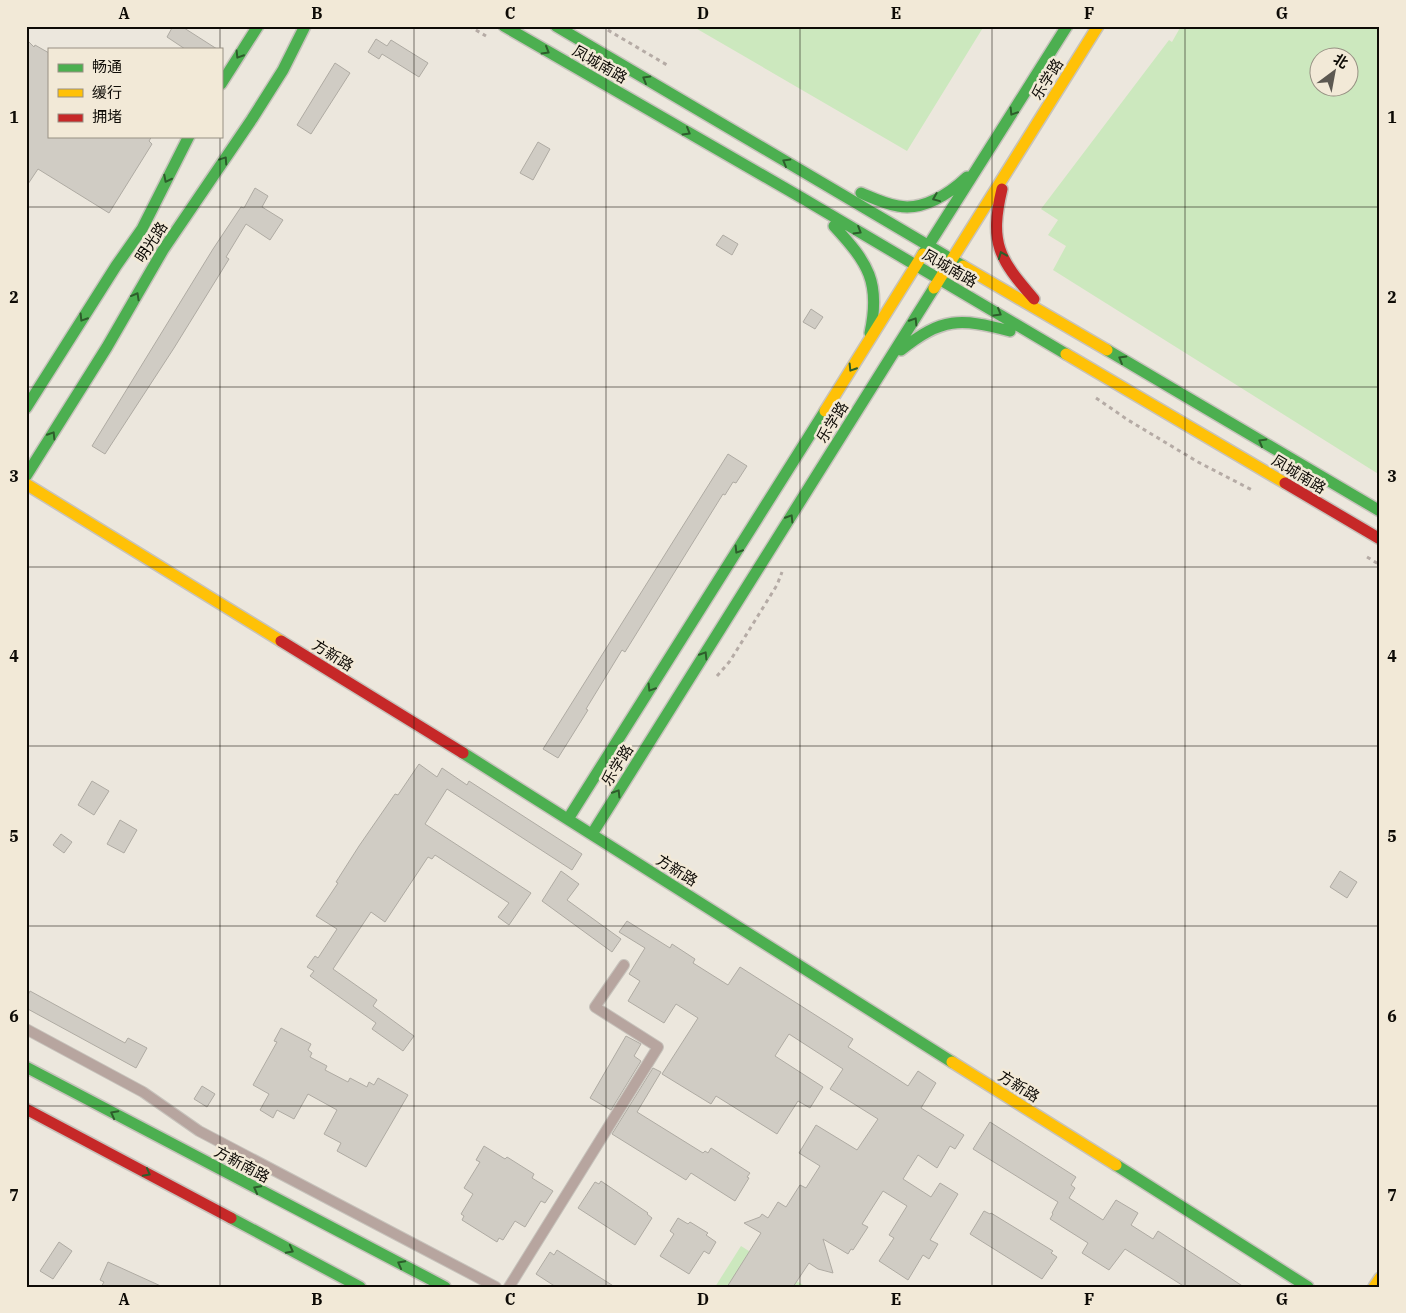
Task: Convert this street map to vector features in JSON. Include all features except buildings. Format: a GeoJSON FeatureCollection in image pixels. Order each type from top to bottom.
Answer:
{"type":"FeatureCollection","features":[{"type":"Feature","properties":{"kind":"street"},"geometry":{"type":"LineString","coordinates":[[222,82],[257,26]]}},
{"type":"Feature","properties":{"kind":"street","name":"明光路"},"geometry":{"type":"LineString","coordinates":[[26,476],[107,347],[163,250],[283,70],[305,26]]}},
{"type":"Feature","properties":{"kind":"street","name":"凤城南路"},"geometry":{"type":"LineString","coordinates":[[504,26],[802,198],[1380,538]]}},
{"type":"Feature","properties":{"kind":"street","name":"凤城南路"},"geometry":{"type":"LineString","coordinates":[[556,26],[1380,511]]}},
{"type":"Feature","properties":{"kind":"street","name":"乐学路"},"geometry":{"type":"LineString","coordinates":[[568,819],[1067,26]]}},
{"type":"Feature","properties":{"kind":"street","name":"乐学路"},"geometry":{"type":"LineString","coordinates":[[592,834],[1098,26]]}},
{"type":"Feature","properties":{"kind":"street"},"geometry":{"type":"LineString","coordinates":[[283,70],[315,34]]}},
{"type":"Feature","properties":{"kind":"street","name":"明光路"},"geometry":{"type":"LineString","coordinates":[[26,408],[111,274],[142,229],[188,138]]}},
{"type":"Feature","properties":{"kind":"street"},"geometry":{"type":"LineString","coordinates":[[814,178],[902,207],[915,206],[945,194],[958,186],[985,156]]}},
{"type":"Feature","properties":{"kind":"street"},"geometry":{"type":"LineString","coordinates":[[1007,170],[996,207],[996,240],[1002,258],[1011,273],[1054,320]]}},
{"type":"Feature","properties":{"kind":"street"},"geometry":{"type":"LineString","coordinates":[[802,198],[834,225],[856,248],[871,276],[875,313],[864,349]]}},
{"type":"Feature","properties":{"kind":"street"},"geometry":{"type":"LineString","coordinates":[[886,365],[902,349],[932,328],[962,320],[1042,340]]}},
{"type":"Feature","properties":{"kind":"street","name":"方新路"},"geometry":{"type":"LineString","coordinates":[[26,484],[592,834],[1308,1287]]}},
{"type":"Feature","properties":{"kind":"street","name":"方新南路"},"geometry":{"type":"LineString","coordinates":[[26,1067],[445,1287]]}},
{"type":"Feature","properties":{"kind":"street"},"geometry":{"type":"LineString","coordinates":[[26,1109],[360,1287]]}},
{"type":"Feature","properties":{"kind":"street"},"geometry":{"type":"LineString","coordinates":[[1374,1287],[1380,1278]]}},
{"type":"Feature","properties":{"kind":"lane"},"geometry":{"type":"LineString","coordinates":[[509,1287],[658,1047],[594,1007],[624,966]]}},
{"type":"Feature","properties":{"kind":"lane"},"geometry":{"type":"LineString","coordinates":[[26,1029],[143,1092],[199,1131],[496,1287]]}},
{"type":"Feature","properties":{"kind":"path"},"geometry":{"type":"LineString","coordinates":[[469,26],[489,38]]}},
{"type":"Feature","properties":{"kind":"path"},"geometry":{"type":"LineString","coordinates":[[601,26],[668,66]]}},
{"type":"Feature","properties":{"kind":"path"},"geometry":{"type":"LineString","coordinates":[[1089,393],[1143,430],[1259,494]]}},
{"type":"Feature","properties":{"kind":"path"},"geometry":{"type":"LineString","coordinates":[[1362,555],[1380,565]]}},
{"type":"Feature","properties":{"kind":"path"},"geometry":{"type":"LineString","coordinates":[[713,681],[730,661],[777,585],[784,568]]}},
{"type":"Feature","properties":{"kind":"green space"},"geometry":{"type":"Polygon","coordinates":[[[692,26],[984,26],[907,151],[692,26]]]}},
{"type":"Feature","properties":{"kind":"green space"},"geometry":{"type":"Polygon","coordinates":[[[1181,26],[1380,26],[1380,475],[1053,270],[1066,246],[1048,235],[1058,220],[1041,209],[1169,40],[1172,42],[1181,26]]]}},
{"type":"Feature","properties":{"kind":"green space"},"geometry":{"type":"Polygon","coordinates":[[[741,1246],[803,1285],[802,1287],[715,1287],[741,1246]]]}},
{"type":"Feature","properties":{"kind":"traffic: fast"},"geometry":{"type":"LineString","coordinates":[[222,82],[258,26]]}},
{"type":"Feature","properties":{"kind":"traffic: fast"},"geometry":{"type":"LineString","coordinates":[[26,476],[107,347],[163,250],[283,70],[305,26]]}},
{"type":"Feature","properties":{"kind":"traffic: fast"},"geometry":{"type":"LineString","coordinates":[[504,26],[802,198],[1066,354]]}},
{"type":"Feature","properties":{"kind":"traffic: fast"},"geometry":{"type":"LineString","coordinates":[[556,26],[963,266]]}},
{"type":"Feature","properties":{"kind":"traffic: fast"},"geometry":{"type":"LineString","coordinates":[[923,254],[1067,26]]}},
{"type":"Feature","properties":{"kind":"traffic: fast"},"geometry":{"type":"LineString","coordinates":[[26,408],[116,266],[142,229],[188,138]]}},
{"type":"Feature","properties":{"kind":"traffic: fast"},"geometry":{"type":"LineString","coordinates":[[861,193],[893,205],[917,206],[926,204],[944,195],[967,177]]}},
{"type":"Feature","properties":{"kind":"traffic: fast"},"geometry":{"type":"LineString","coordinates":[[834,226],[856,251],[869,274],[874,300],[870,333]]}},
{"type":"Feature","properties":{"kind":"traffic: fast"},"geometry":{"type":"LineString","coordinates":[[592,834],[934,288]]}},
{"type":"Feature","properties":{"kind":"traffic: fast"},"geometry":{"type":"LineString","coordinates":[[901,350],[928,331],[952,323],[978,324],[1010,331]]}},
{"type":"Feature","properties":{"kind":"traffic: fast"},"geometry":{"type":"LineString","coordinates":[[1107,350],[1380,511]]}},
{"type":"Feature","properties":{"kind":"traffic: fast"},"geometry":{"type":"LineString","coordinates":[[568,819],[825,411]]}},
{"type":"Feature","properties":{"kind":"traffic: fast"},"geometry":{"type":"LineString","coordinates":[[463,753],[952,1062]]}},
{"type":"Feature","properties":{"kind":"traffic: fast"},"geometry":{"type":"LineString","coordinates":[[26,1067],[445,1287]]}},
{"type":"Feature","properties":{"kind":"traffic: fast"},"geometry":{"type":"LineString","coordinates":[[1116,1165],[1308,1287]]}},
{"type":"Feature","properties":{"kind":"traffic: fast"},"geometry":{"type":"LineString","coordinates":[[231,1218],[360,1287]]}},
{"type":"Feature","properties":{"kind":"traffic: slow"},"geometry":{"type":"LineString","coordinates":[[934,288],[1098,26]]}},
{"type":"Feature","properties":{"kind":"traffic: slow"},"geometry":{"type":"LineString","coordinates":[[825,411],[923,254]]}},
{"type":"Feature","properties":{"kind":"traffic: slow"},"geometry":{"type":"LineString","coordinates":[[963,266],[1107,350]]}},
{"type":"Feature","properties":{"kind":"traffic: slow"},"geometry":{"type":"LineString","coordinates":[[1066,354],[1285,483]]}},
{"type":"Feature","properties":{"kind":"traffic: slow"},"geometry":{"type":"LineString","coordinates":[[26,484],[281,641]]}},
{"type":"Feature","properties":{"kind":"traffic: slow"},"geometry":{"type":"LineString","coordinates":[[952,1062],[1116,1165]]}},
{"type":"Feature","properties":{"kind":"traffic: slow"},"geometry":{"type":"LineString","coordinates":[[1374,1287],[1380,1278]]}},
{"type":"Feature","properties":{"kind":"traffic: jam"},"geometry":{"type":"LineString","coordinates":[[1002,189],[997,223],[997,237],[1000,249],[1012,273],[1034,299]]}},
{"type":"Feature","properties":{"kind":"traffic: jam"},"geometry":{"type":"LineString","coordinates":[[1285,483],[1380,539]]}},
{"type":"Feature","properties":{"kind":"traffic: jam"},"geometry":{"type":"LineString","coordinates":[[281,641],[463,753]]}},
{"type":"Feature","properties":{"kind":"traffic: jam"},"geometry":{"type":"LineString","coordinates":[[26,1109],[231,1218]]}}]}
